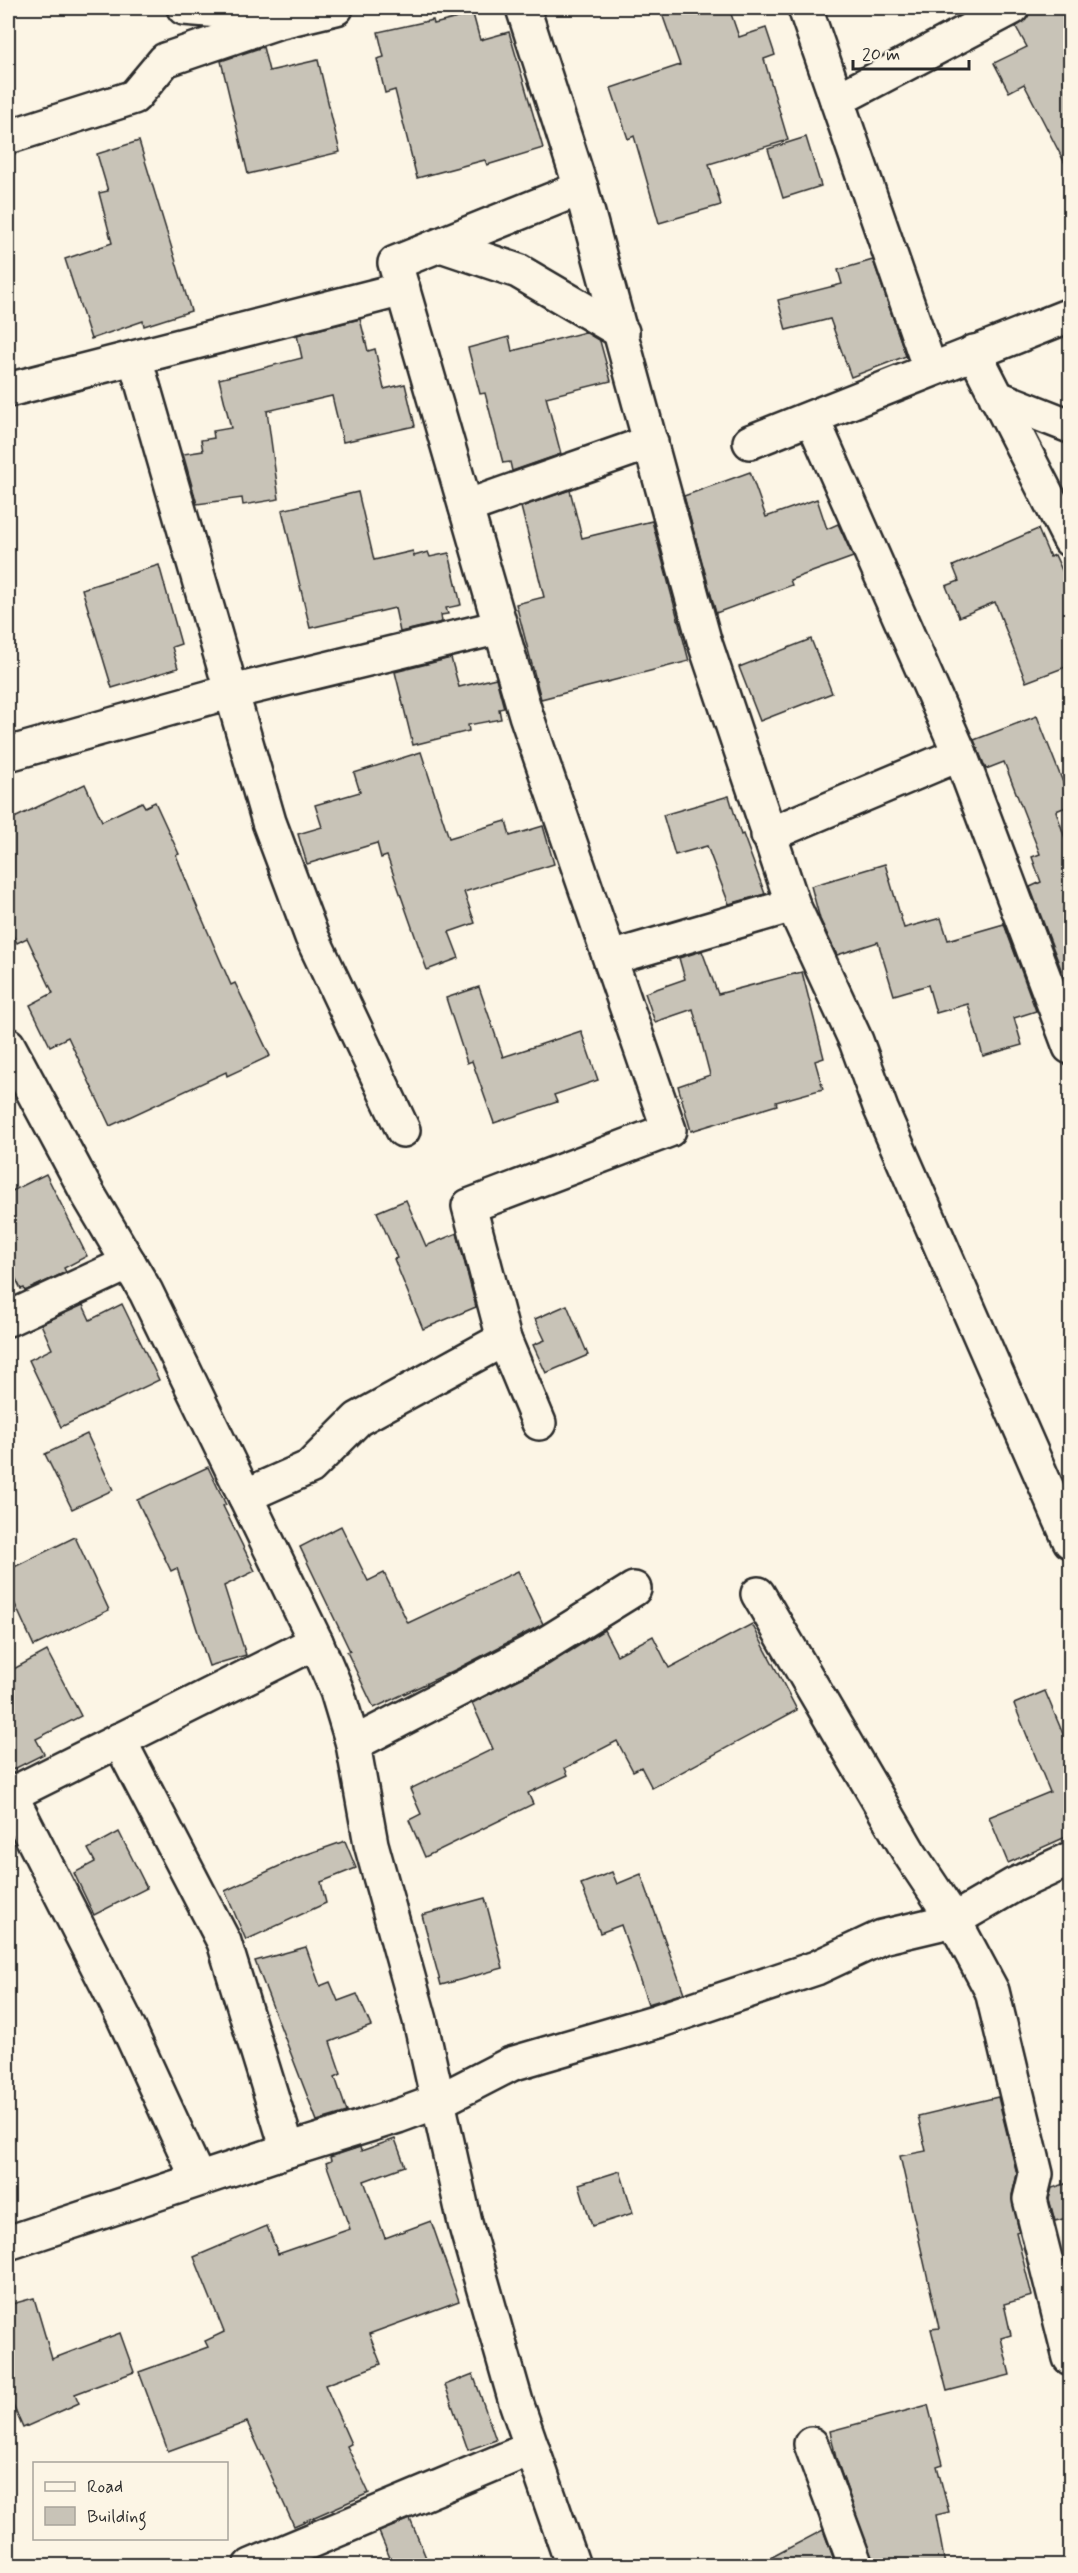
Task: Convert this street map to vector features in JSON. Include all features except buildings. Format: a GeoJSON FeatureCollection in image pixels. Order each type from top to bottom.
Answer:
{"type":"FeatureCollection","features":[{"type":"Feature","properties":{"kind":"street"},"geometry":{"type":"LineString","coordinates":[[184,8],[294,18]]}},
{"type":"Feature","properties":{"kind":"street"},"geometry":{"type":"LineString","coordinates":[[8,137],[134,97],[165,60],[294,18],[336,8]]}},
{"type":"Feature","properties":{"kind":"street"},"geometry":{"type":"LineString","coordinates":[[523,8],[581,188],[704,640],[768,836],[793,905],[856,1041],[881,1108],[1071,1541]]}},
{"type":"Feature","properties":{"kind":"street"},"geometry":{"type":"LineString","coordinates":[[805,8],[930,369]]}},
{"type":"Feature","properties":{"kind":"street"},"geometry":{"type":"LineString","coordinates":[[837,100],[1012,8]]}},
{"type":"Feature","properties":{"kind":"street"},"geometry":{"type":"LineString","coordinates":[[539,1423],[504,1339],[469,1206],[669,1130],[526,715],[396,263],[581,188]]}},
{"type":"Feature","properties":{"kind":"street"},"geometry":{"type":"LineString","coordinates":[[441,245],[518,271],[622,332]]}},
{"type":"Feature","properties":{"kind":"street"},"geometry":{"type":"LineString","coordinates":[[8,390],[403,289]]}},
{"type":"Feature","properties":{"kind":"street"},"geometry":{"type":"LineString","coordinates":[[750,442],[1071,315]]}},
{"type":"Feature","properties":{"kind":"street"},"geometry":{"type":"LineString","coordinates":[[974,352],[1071,540]]}},
{"type":"Feature","properties":{"kind":"street"},"geometry":{"type":"LineString","coordinates":[[135,358],[269,822],[312,937],[403,1130]]}},
{"type":"Feature","properties":{"kind":"street"},"geometry":{"type":"LineString","coordinates":[[996,397],[1071,426]]}},
{"type":"Feature","properties":{"kind":"street"},"geometry":{"type":"LineString","coordinates":[[812,418],[960,754],[1071,1047]]}},
{"type":"Feature","properties":{"kind":"street"},"geometry":{"type":"LineString","coordinates":[[466,507],[651,442]]}},
{"type":"Feature","properties":{"kind":"street"},"geometry":{"type":"LineString","coordinates":[[8,754],[230,692],[500,627]]}},
{"type":"Feature","properties":{"kind":"street"},"geometry":{"type":"LineString","coordinates":[[768,836],[960,754]]}},
{"type":"Feature","properties":{"kind":"street"},"geometry":{"type":"LineString","coordinates":[[611,958],[793,905]]}},
{"type":"Feature","properties":{"kind":"street"},"geometry":{"type":"LineString","coordinates":[[8,1045],[16,1081],[88,1194],[146,1292],[316,1642],[337,1691],[353,1743],[371,1844],[420,2020],[465,2223],[516,2402],[573,2565]]}},
{"type":"Feature","properties":{"kind":"street"},"geometry":{"type":"LineString","coordinates":[[8,1319],[129,1263]]}},
{"type":"Feature","properties":{"kind":"street"},"geometry":{"type":"LineString","coordinates":[[245,1496],[310,1467],[358,1419],[504,1339]]}},
{"type":"Feature","properties":{"kind":"street"},"geometry":{"type":"LineString","coordinates":[[353,1743],[539,1648],[634,1589]]}},
{"type":"Feature","properties":{"kind":"street"},"geometry":{"type":"LineString","coordinates":[[758,1594],[910,1854],[954,1920],[992,1991],[1036,2174],[1029,2199],[1071,2358]]}},
{"type":"Feature","properties":{"kind":"street"},"geometry":{"type":"LineString","coordinates":[[198,2179],[123,2016],[9,1792],[316,1642]]}},
{"type":"Feature","properties":{"kind":"street"},"geometry":{"type":"LineString","coordinates":[[119,1740],[224,1942],[288,2150]]}},
{"type":"Feature","properties":{"kind":"street"},"geometry":{"type":"LineString","coordinates":[[8,2243],[439,2101],[511,2064],[658,2021],[816,1968],[882,1937],[954,1920],[1014,1885],[1071,1859]]}},
{"type":"Feature","properties":{"kind":"street"},"geometry":{"type":"LineString","coordinates":[[811,2444],[856,2565]]}},
{"type":"Feature","properties":{"kind":"street"},"geometry":{"type":"LineString","coordinates":[[251,2565],[532,2448]]}}]}
